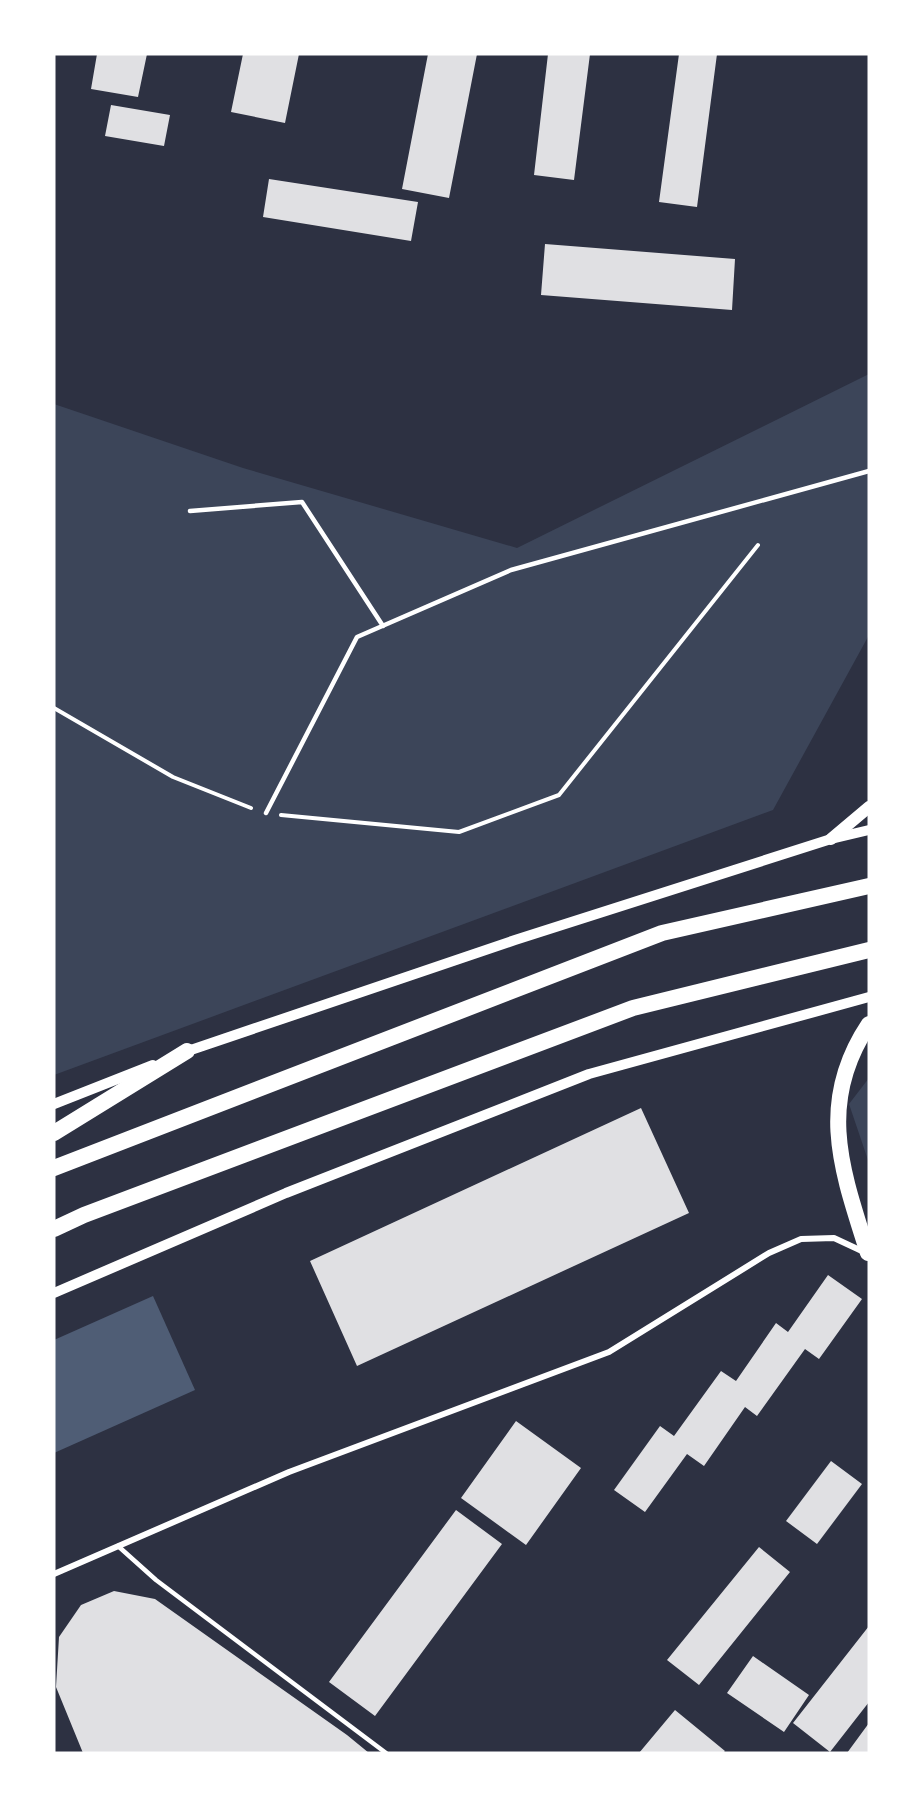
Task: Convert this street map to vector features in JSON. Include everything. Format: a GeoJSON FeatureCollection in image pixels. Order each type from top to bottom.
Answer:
{"type":"FeatureCollection","features":[{"type":"Feature","properties":{"kind":"highway"},"geometry":{"type":"LineString","coordinates":[[54,1168],[662,933],[869,886]]}},
{"type":"Feature","properties":{"kind":"highway"},"geometry":{"type":"LineString","coordinates":[[54,1229],[84,1215],[633,1008],[869,950]]}},
{"type":"Feature","properties":{"kind":"highway"},"geometry":{"type":"LineString","coordinates":[[868,1254],[844,1177],[837,1125],[844,1073],[869,1024]]}},
{"type":"Feature","properties":{"kind":"highway"},"geometry":{"type":"LineString","coordinates":[[54,1133],[187,1051]]}},
{"type":"Feature","properties":{"kind":"main road"},"geometry":{"type":"LineString","coordinates":[[831,839],[869,807]]}},
{"type":"Feature","properties":{"kind":"street"},"geometry":{"type":"LineString","coordinates":[[54,1104],[187,1051],[515,940],[831,839],[869,830]]}},
{"type":"Feature","properties":{"kind":"street"},"geometry":{"type":"LineString","coordinates":[[54,1293],[286,1193],[589,1074],[869,997]]}},
{"type":"Feature","properties":{"kind":"street"},"geometry":{"type":"LineString","coordinates":[[54,1574],[289,1472],[609,1352],[770,1253],[801,1239],[834,1238],[868,1254]]}},
{"type":"Feature","properties":{"kind":"lane"},"geometry":{"type":"LineString","coordinates":[[266,813],[357,638],[511,570],[869,471]]}},
{"type":"Feature","properties":{"kind":"lane"},"geometry":{"type":"LineString","coordinates":[[190,511],[302,502],[383,626]]}},
{"type":"Feature","properties":{"kind":"lane"},"geometry":{"type":"LineString","coordinates":[[118,1546],[156,1580],[386,1753]]}},
{"type":"Feature","properties":{"kind":"path"},"geometry":{"type":"LineString","coordinates":[[54,708],[173,777],[266,813],[459,832],[559,795],[758,545]]}},
{"type":"Feature","properties":{"kind":"shaded area"},"geometry":{"type":"Polygon","coordinates":[[[869,374],[869,635],[773,810],[54,1075],[54,404],[243,468],[517,548],[869,374]]]}},
{"type":"Feature","properties":{"kind":"shaded area"},"geometry":{"type":"Polygon","coordinates":[[[869,1078],[869,1163],[849,1104],[869,1078]]]}},
{"type":"Feature","properties":{"kind":"shaded area"},"geometry":{"type":"Polygon","coordinates":[[[153,1296],[195,1390],[54,1453],[54,1340],[153,1296]]]}},
{"type":"Feature","properties":{"kind":"building"},"geometry":{"type":"Polygon","coordinates":[[[97,54],[147,54],[138,97],[91,89],[97,54]]]}},
{"type":"Feature","properties":{"kind":"building"},"geometry":{"type":"Polygon","coordinates":[[[243,54],[299,54],[285,123],[231,112],[243,54]]]}},
{"type":"Feature","properties":{"kind":"building"},"geometry":{"type":"Polygon","coordinates":[[[428,54],[477,54],[449,198],[402,189],[428,54]]]}},
{"type":"Feature","properties":{"kind":"building"},"geometry":{"type":"Polygon","coordinates":[[[548,54],[590,54],[574,180],[534,175],[548,54]]]}},
{"type":"Feature","properties":{"kind":"building"},"geometry":{"type":"Polygon","coordinates":[[[679,54],[717,54],[697,207],[659,202],[679,54]]]}},
{"type":"Feature","properties":{"kind":"building"},"geometry":{"type":"Polygon","coordinates":[[[111,105],[170,115],[164,146],[105,136],[111,105]]]}},
{"type":"Feature","properties":{"kind":"building"},"geometry":{"type":"Polygon","coordinates":[[[269,179],[418,202],[411,241],[263,217],[269,179]]]}},
{"type":"Feature","properties":{"kind":"building"},"geometry":{"type":"Polygon","coordinates":[[[545,244],[735,259],[732,310],[541,295],[545,244]]]}},
{"type":"Feature","properties":{"kind":"building"},"geometry":{"type":"Polygon","coordinates":[[[641,1108],[689,1213],[357,1366],[310,1261],[641,1108]]]}},
{"type":"Feature","properties":{"kind":"building"},"geometry":{"type":"Polygon","coordinates":[[[828,1275],[862,1299],[819,1359],[805,1349],[757,1416],[745,1407],[704,1466],[687,1454],[645,1512],[614,1490],[660,1426],[674,1436],[721,1371],[736,1381],[776,1323],[788,1332],[828,1275]]]}},
{"type":"Feature","properties":{"kind":"building"},"geometry":{"type":"Polygon","coordinates":[[[516,1421],[581,1468],[526,1545],[461,1498],[516,1421]]]}},
{"type":"Feature","properties":{"kind":"building"},"geometry":{"type":"Polygon","coordinates":[[[831,1461],[862,1484],[817,1544],[786,1521],[831,1461]]]}},
{"type":"Feature","properties":{"kind":"building"},"geometry":{"type":"Polygon","coordinates":[[[456,1510],[502,1544],[375,1716],[329,1682],[456,1510]]]}},
{"type":"Feature","properties":{"kind":"building"},"geometry":{"type":"Polygon","coordinates":[[[759,1547],[790,1572],[699,1685],[667,1660],[759,1547]]]}},
{"type":"Feature","properties":{"kind":"building"},"geometry":{"type":"Polygon","coordinates":[[[114,1591],[155,1599],[369,1753],[83,1753],[56,1687],[59,1637],[81,1605],[114,1591]]]}},
{"type":"Feature","properties":{"kind":"building"},"geometry":{"type":"Polygon","coordinates":[[[869,1626],[869,1702],[830,1752],[793,1723],[869,1626]]]}},
{"type":"Feature","properties":{"kind":"building"},"geometry":{"type":"Polygon","coordinates":[[[753,1656],[809,1695],[784,1732],[727,1693],[753,1656]]]}},
{"type":"Feature","properties":{"kind":"building"},"geometry":{"type":"Polygon","coordinates":[[[675,1710],[725,1751],[723,1753],[639,1753],[675,1710]]]}},
{"type":"Feature","properties":{"kind":"building"},"geometry":{"type":"Polygon","coordinates":[[[869,1723],[869,1753],[847,1753],[869,1723]]]}}]}
